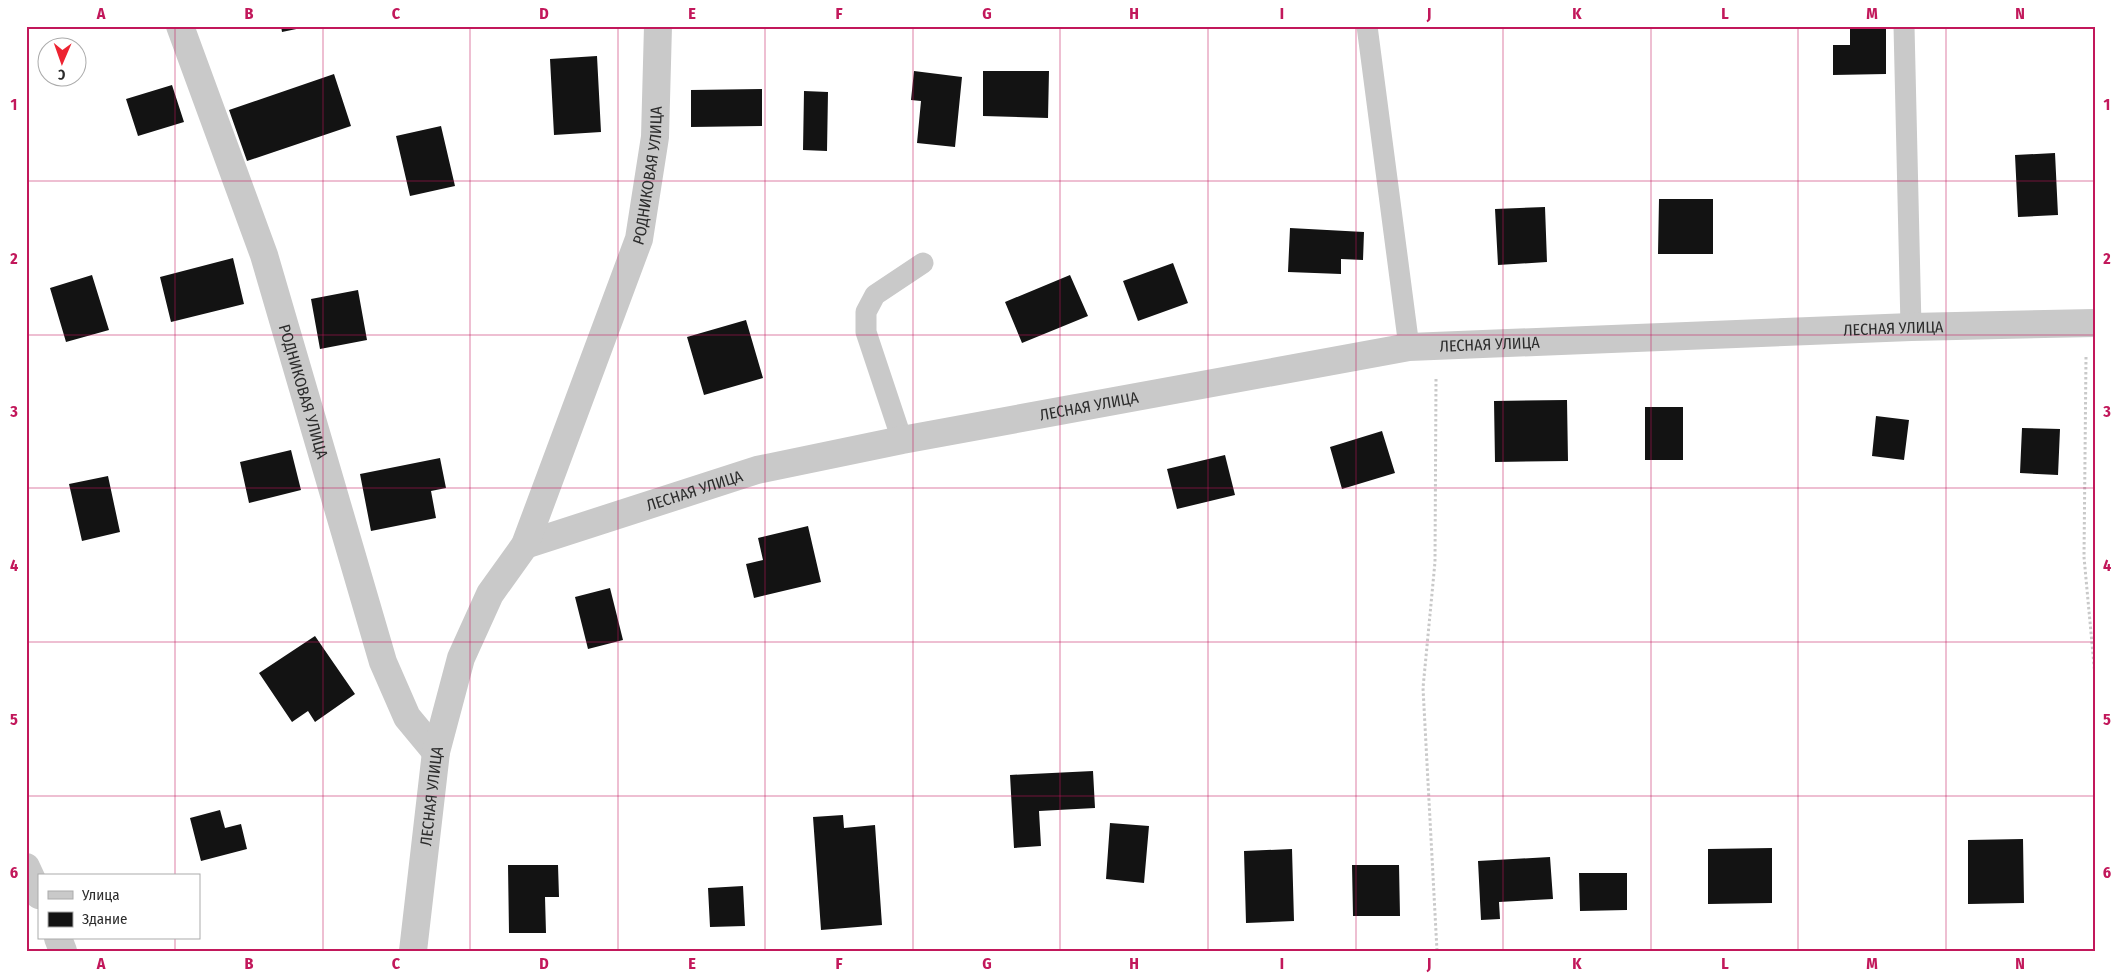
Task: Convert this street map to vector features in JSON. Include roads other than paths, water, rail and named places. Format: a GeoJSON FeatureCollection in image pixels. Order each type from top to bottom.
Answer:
{"type":"FeatureCollection","features":[{"type":"Feature","properties":{"kind":"street","name":"РОДНИКОВАЯ УЛИЦА"},"geometry":{"type":"LineString","coordinates":[[180,26],[264,255],[383,662],[407,717],[436,752]]}},
{"type":"Feature","properties":{"kind":"street","name":"РОДНИКОВАЯ УЛИЦА"},"geometry":{"type":"LineString","coordinates":[[525,545],[639,240],[655,137],[658,26]]}},
{"type":"Feature","properties":{"kind":"street","name":"ЛЕСНАЯ УЛИЦА"},"geometry":{"type":"LineString","coordinates":[[413,951],[436,752],[461,658],[490,594],[525,545],[757,470],[902,440],[1409,347],[1911,327],[2091,324]]}},
{"type":"Feature","properties":{"kind":"street"},"geometry":{"type":"LineString","coordinates":[[26,867],[38,893]]}},
{"type":"Feature","properties":{"kind":"lane"},"geometry":{"type":"LineString","coordinates":[[1368,26],[1409,347]]}},
{"type":"Feature","properties":{"kind":"lane"},"geometry":{"type":"LineString","coordinates":[[1904,26],[1911,327]]}},
{"type":"Feature","properties":{"kind":"lane"},"geometry":{"type":"LineString","coordinates":[[902,440],[866,332],[866,312],[875,295],[923,264]]}}]}
